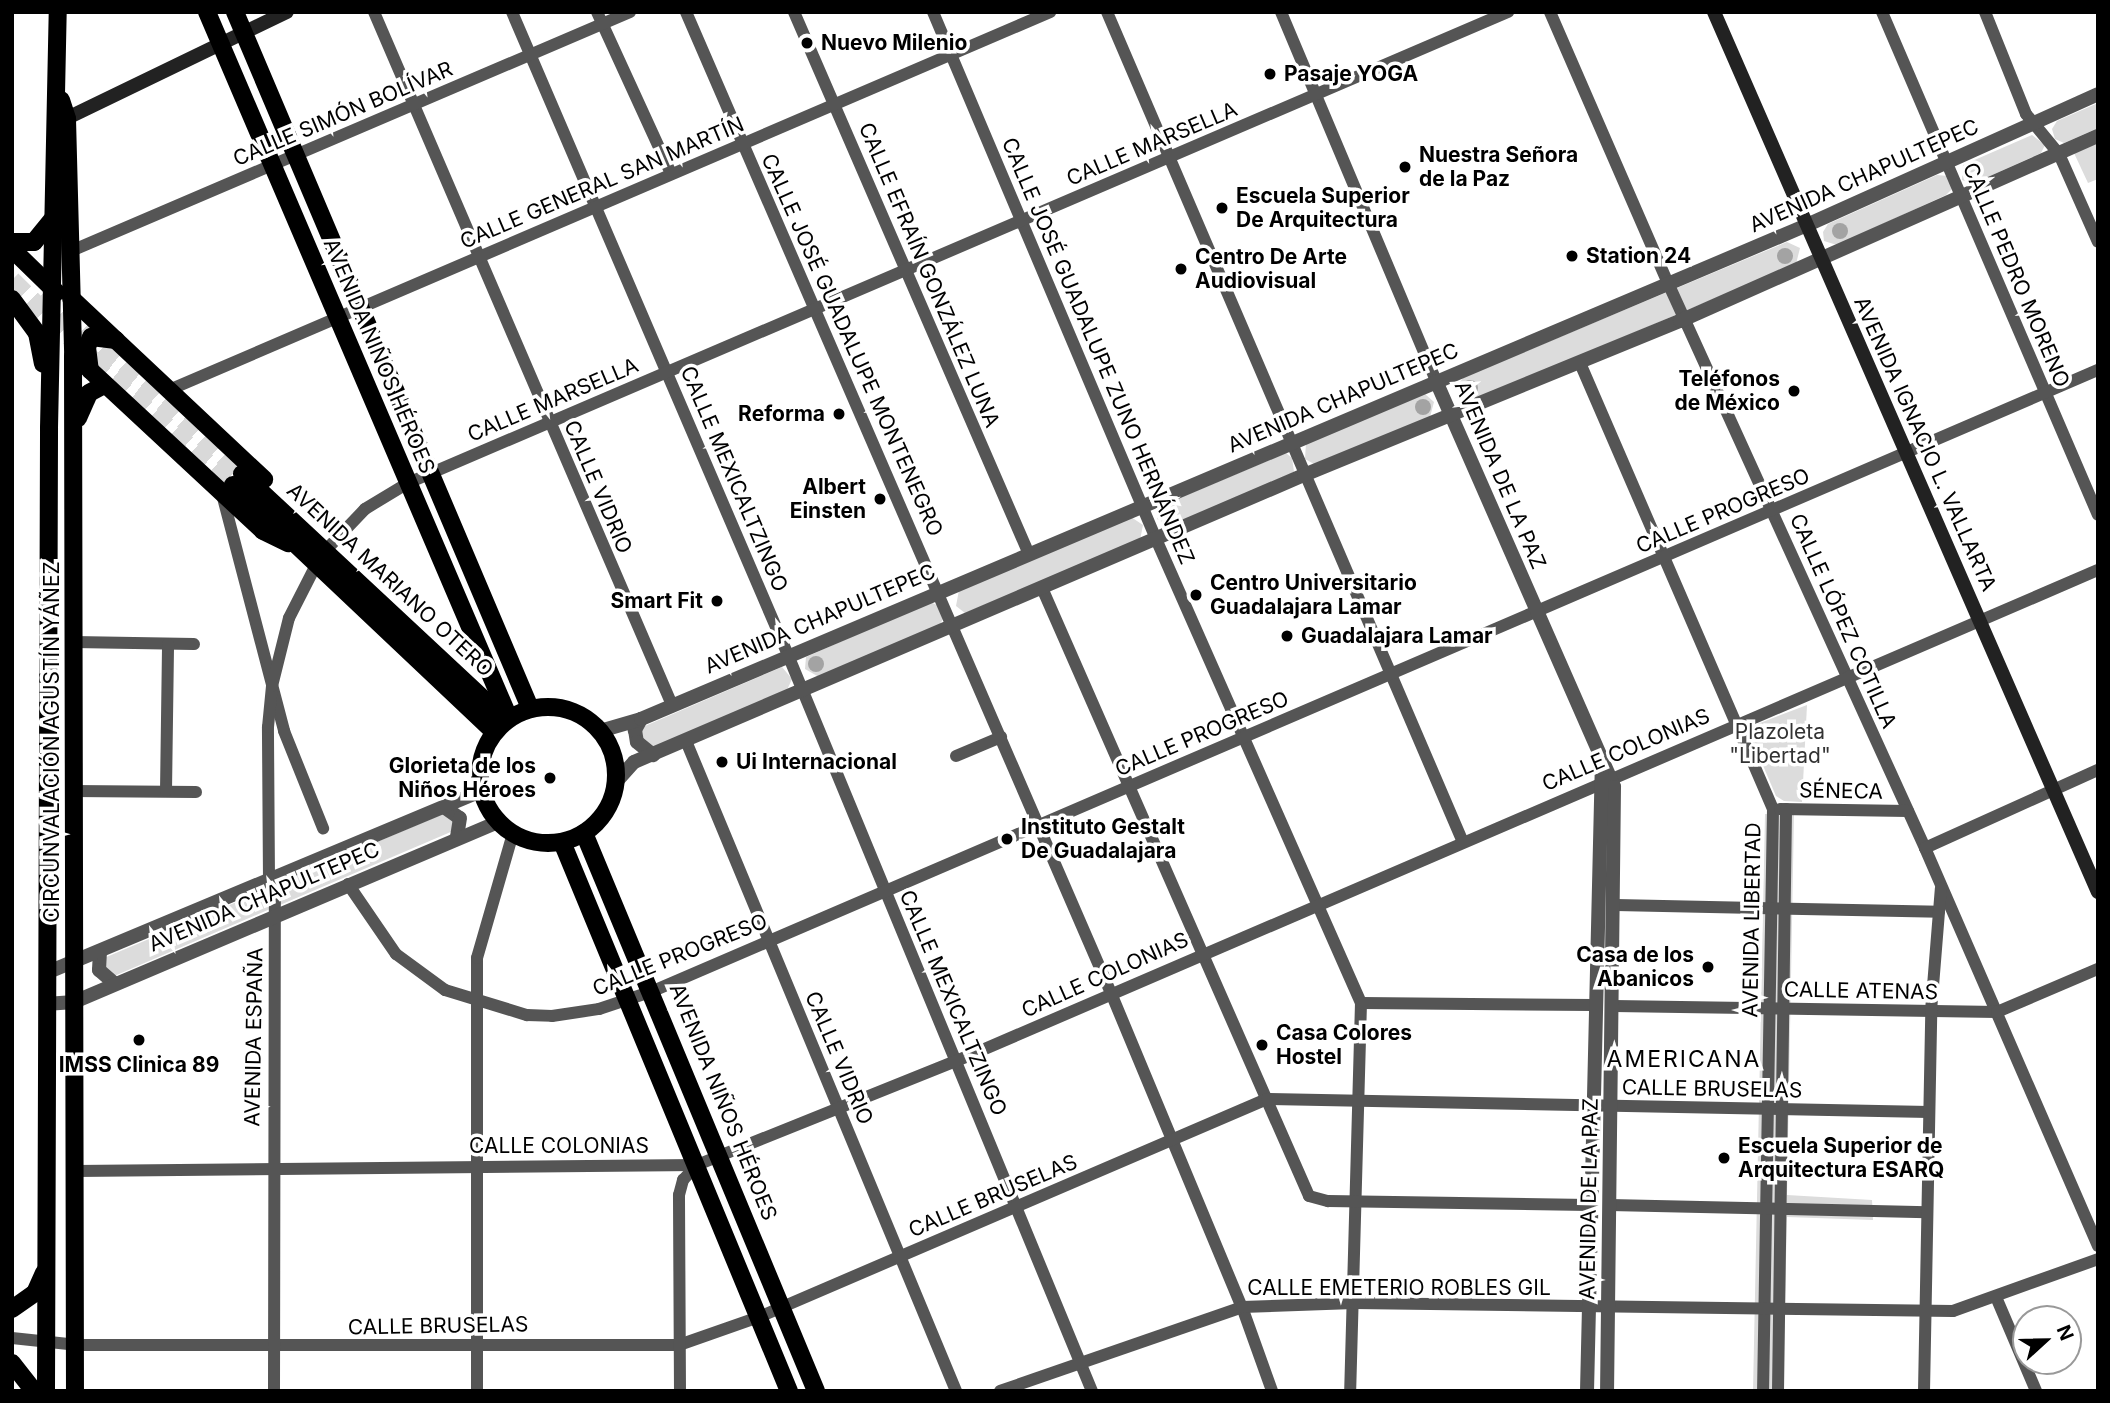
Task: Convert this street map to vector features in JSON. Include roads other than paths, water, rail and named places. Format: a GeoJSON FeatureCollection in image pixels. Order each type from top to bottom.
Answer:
{"type":"FeatureCollection","features":[{"type":"Feature","properties":{"kind":"main road","name":"CIRCUNVALACIÓN AGUSTÍN YÁÑEZ"},"geometry":{"type":"LineString","coordinates":[[58,12],[58,94],[71,251],[73,377],[75,1391]]}},
{"type":"Feature","properties":{"kind":"main road","name":"AVENIDA NIÑOS HÉROES"},"geometry":{"type":"LineString","coordinates":[[207,12],[408,483],[503,724]]}},
{"type":"Feature","properties":{"kind":"main road","name":"AVENIDA NIÑOS HÉROES"},"geometry":{"type":"LineString","coordinates":[[235,12],[530,708]]}},
{"type":"Feature","properties":{"kind":"main road"},"geometry":{"type":"LineString","coordinates":[[60,121],[287,12]]}},
{"type":"Feature","properties":{"kind":"main road","name":"AVENIDA IGNACIO L. VALLARTA"},"geometry":{"type":"LineString","coordinates":[[1714,12],[2098,892]]}},
{"type":"Feature","properties":{"kind":"main road","name":"CIRCUNVALACIÓN AGUSTÍN YÁÑEZ"},"geometry":{"type":"LineString","coordinates":[[46,1391],[49,428],[55,288],[54,217],[60,121]]}},
{"type":"Feature","properties":{"kind":"main road"},"geometry":{"type":"LineString","coordinates":[[15,243],[41,238],[54,217]]}},
{"type":"Feature","properties":{"kind":"main road"},"geometry":{"type":"LineString","coordinates":[[15,243],[55,288],[73,377]]}},
{"type":"Feature","properties":{"kind":"main road"},"geometry":{"type":"LineString","coordinates":[[71,298],[288,502],[305,542]]}},
{"type":"Feature","properties":{"kind":"main road"},"geometry":{"type":"LineString","coordinates":[[12,299],[30,320],[41,346],[49,428]]}},
{"type":"Feature","properties":{"kind":"main road"},"geometry":{"type":"LineString","coordinates":[[116,340],[95,335],[87,347],[88,367],[104,385],[233,484],[263,531],[305,542]]}},
{"type":"Feature","properties":{"kind":"main road"},"geometry":{"type":"LineString","coordinates":[[73,453],[81,406],[95,387],[104,385]]}},
{"type":"Feature","properties":{"kind":"main road","name":"AVENIDA MARIANO OTERO"},"geometry":{"type":"LineString","coordinates":[[233,484],[305,542],[503,724]]}},
{"type":"Feature","properties":{"kind":"main road"},"geometry":{"type":"LineString","coordinates":[[48,692],[74,693]]}},
{"type":"Feature","properties":{"kind":"main road"},"geometry":{"type":"LineString","coordinates":[[530,708],[569,709],[600,731],[613,755],[615,782],[606,811],[584,833],[562,842],[537,842],[513,833],[498,822],[482,791],[482,758],[503,724],[530,708]]}},
{"type":"Feature","properties":{"kind":"main road","name":"AVENIDA NIÑOS HÉROES"},"geometry":{"type":"LineString","coordinates":[[584,833],[653,991],[816,1391]]}},
{"type":"Feature","properties":{"kind":"main road"},"geometry":{"type":"LineString","coordinates":[[562,842],[630,999],[789,1391]]}},
{"type":"Feature","properties":{"kind":"main road"},"geometry":{"type":"LineString","coordinates":[[12,1309],[35,1293],[46,1270]]}},
{"type":"Feature","properties":{"kind":"main road"},"geometry":{"type":"LineString","coordinates":[[12,1363],[34,1391]]}},
{"type":"Feature","properties":{"kind":"street","name":"CALLE VIDRIO"},"geometry":{"type":"LineString","coordinates":[[374,12],[671,705]]}},
{"type":"Feature","properties":{"kind":"street","name":"CALLE MEXICALTZINGO"},"geometry":{"type":"LineString","coordinates":[[512,12],[788,655],[884,891],[1019,1206],[1091,1391]]}},
{"type":"Feature","properties":{"kind":"street","name":"CALLE SIMÓN BOLÍVAR"},"geometry":{"type":"LineString","coordinates":[[71,251],[530,55],[599,18],[630,12]]}},
{"type":"Feature","properties":{"kind":"street","name":"CALLE JOSÉ GUADALUPE MONTENEGRO"},"geometry":{"type":"LineString","coordinates":[[686,12],[1111,993],[1242,1307],[1272,1391]]}},
{"type":"Feature","properties":{"kind":"street","name":"CALLE EFRAÍN GONZÁLEZ LUNA"},"geometry":{"type":"LineString","coordinates":[[794,12],[1028,552]]}},
{"type":"Feature","properties":{"kind":"street","name":"CALLE JOSÉ GUADALUPE ZUNO HERNÁNDEZ"},"geometry":{"type":"LineString","coordinates":[[933,12],[1156,539],[1361,1003],[1359,1201],[1350,1391]]}},
{"type":"Feature","properties":{"kind":"street","name":"CALLE GENERAL SAN MARTÍN"},"geometry":{"type":"LineString","coordinates":[[169,390],[1050,12]]}},
{"type":"Feature","properties":{"kind":"street"},"geometry":{"type":"LineString","coordinates":[[1107,12],[1462,840]]}},
{"type":"Feature","properties":{"kind":"street","name":"AVENIDA DE LA PAZ"},"geometry":{"type":"LineString","coordinates":[[1281,12],[1436,381],[1602,760],[1606,779],[1616,905],[1607,1391]]}},
{"type":"Feature","properties":{"kind":"street","name":"CALLE MARSELLA"},"geometry":{"type":"LineString","coordinates":[[323,828],[284,731],[272,686],[289,618],[321,557],[365,509],[430,473],[1508,12]]}},
{"type":"Feature","properties":{"kind":"street","name":"CALLE LÓPEZ COTILLA"},"geometry":{"type":"LineString","coordinates":[[1550,12],[1668,283],[1925,848],[2098,1246]]}},
{"type":"Feature","properties":{"kind":"street","name":"CALLE PEDRO MORENO"},"geometry":{"type":"LineString","coordinates":[[1882,12],[2098,514]]}},
{"type":"Feature","properties":{"kind":"street"},"geometry":{"type":"LineString","coordinates":[[1985,12],[2026,114],[2036,122],[2059,153],[2098,242]]}},
{"type":"Feature","properties":{"kind":"street"},"geometry":{"type":"LineString","coordinates":[[599,18],[671,174]]}},
{"type":"Feature","properties":{"kind":"street","name":"AVENIDA CHAPULTEPEC"},"geometry":{"type":"LineString","coordinates":[[600,731],[641,719],[1028,552],[1807,225],[2098,94]]}},
{"type":"Feature","properties":{"kind":"street"},"geometry":{"type":"LineString","coordinates":[[615,782],[634,762],[1304,475],[1452,417],[1822,260],[2098,136]]}},
{"type":"Feature","properties":{"kind":"street","name":"AVENIDA LIBERTAD"},"geometry":{"type":"LineString","coordinates":[[1580,363],[1773,809],[1763,1391]]}},
{"type":"Feature","properties":{"kind":"street","name":"CALLE PROGRESO"},"geometry":{"type":"LineString","coordinates":[[348,884],[396,954],[433,982],[474,1001],[552,1016],[630,999],[2098,370]]}},
{"type":"Feature","properties":{"kind":"street"},"geometry":{"type":"LineString","coordinates":[[233,484],[272,686]]}},
{"type":"Feature","properties":{"kind":"street","name":"CALLE COLONIAS"},"geometry":{"type":"LineString","coordinates":[[76,1171],[475,1165],[697,1165],[956,1061],[1462,840],[2098,570]]}},
{"type":"Feature","properties":{"kind":"street"},"geometry":{"type":"LineString","coordinates":[[1042,588],[1309,1196],[1317,1201],[1589,1205]]}},
{"type":"Feature","properties":{"kind":"street"},"geometry":{"type":"LineString","coordinates":[[74,642],[194,644]]}},
{"type":"Feature","properties":{"kind":"street"},"geometry":{"type":"LineString","coordinates":[[166,792],[168,644]]}},
{"type":"Feature","properties":{"kind":"street","name":"AVENIDA ESPAÑA"},"geometry":{"type":"LineString","coordinates":[[272,686],[268,727],[269,880],[275,895],[272,1168],[274,1391]]}},
{"type":"Feature","properties":{"kind":"street"},"geometry":{"type":"LineString","coordinates":[[641,719],[635,730],[637,742],[653,754]]}},
{"type":"Feature","properties":{"kind":"street"},"geometry":{"type":"LineString","coordinates":[[956,756],[1001,737]]}},
{"type":"Feature","properties":{"kind":"street","name":"CALLE VIDRIO"},"geometry":{"type":"LineString","coordinates":[[686,741],[956,1391]]}},
{"type":"Feature","properties":{"kind":"street"},"geometry":{"type":"LineString","coordinates":[[1925,848],[2098,770]]}},
{"type":"Feature","properties":{"kind":"street","name":"AVENIDA DE LA PAZ"},"geometry":{"type":"LineString","coordinates":[[1587,1391],[1593,1005],[1606,779]]}},
{"type":"Feature","properties":{"kind":"street"},"geometry":{"type":"LineString","coordinates":[[73,791],[196,792]]}},
{"type":"Feature","properties":{"kind":"street","name":"AVENIDA CHAPULTEPEC"},"geometry":{"type":"LineString","coordinates":[[46,973],[482,791]]}},
{"type":"Feature","properties":{"kind":"street"},"geometry":{"type":"LineString","coordinates":[[444,807],[460,818],[457,837]]}},
{"type":"Feature","properties":{"kind":"street","name":"SÉNECA"},"geometry":{"type":"LineString","coordinates":[[1773,809],[1908,811]]}},
{"type":"Feature","properties":{"kind":"street","name":"AVENIDA LIBERTAD"},"geometry":{"type":"LineString","coordinates":[[1778,1391],[1786,810]]}},
{"type":"Feature","properties":{"kind":"street","name":"AVENIDA CHAPULTEPEC"},"geometry":{"type":"LineString","coordinates":[[46,1004],[74,1002],[457,837],[498,822]]}},
{"type":"Feature","properties":{"kind":"street"},"geometry":{"type":"LineString","coordinates":[[477,1391],[474,1001],[485,919],[513,833]]}},
{"type":"Feature","properties":{"kind":"street"},"geometry":{"type":"LineString","coordinates":[[1924,1391],[1931,1011],[1941,885]]}},
{"type":"Feature","properties":{"kind":"street"},"geometry":{"type":"LineString","coordinates":[[1616,905],[1939,912]]}},
{"type":"Feature","properties":{"kind":"street"},"geometry":{"type":"LineString","coordinates":[[100,951],[99,970],[115,984]]}},
{"type":"Feature","properties":{"kind":"street","name":"CALLE ATENAS"},"geometry":{"type":"LineString","coordinates":[[1614,1006],[1997,1012],[2098,969]]}},
{"type":"Feature","properties":{"kind":"street"},"geometry":{"type":"LineString","coordinates":[[1361,1003],[1593,1005]]}},
{"type":"Feature","properties":{"kind":"street","name":"CALLE BRUSELAS"},"geometry":{"type":"LineString","coordinates":[[12,1338],[75,1345],[680,1345],[760,1317],[1267,1099],[1929,1112]]}},
{"type":"Feature","properties":{"kind":"street"},"geometry":{"type":"LineString","coordinates":[[680,1391],[679,1195],[683,1180],[697,1165]]}},
{"type":"Feature","properties":{"kind":"street"},"geometry":{"type":"LineString","coordinates":[[1610,1206],[1927,1212]]}},
{"type":"Feature","properties":{"kind":"street","name":"CALLE EMETERIO ROBLES GIL"},"geometry":{"type":"LineString","coordinates":[[1000,1391],[1242,1307],[1354,1303],[1925,1312],[1966,1308],[2098,1258]]}},
{"type":"Feature","properties":{"kind":"street"},"geometry":{"type":"LineString","coordinates":[[1996,1297],[2036,1391]]}},
{"type":"Feature","properties":{"kind":"tunnel"},"geometry":{"type":"LineString","coordinates":[[12,280],[93,360],[233,485]]}},
{"type":"Feature","properties":{"kind":"tunnel"},"geometry":{"type":"LineString","coordinates":[[44,292],[242,474]]}},
{"type":"Feature","properties":{"kind":"place","name":"Nuevo Milenio"},"geometry":{"type":"Point","coordinates":[807,43]}},
{"type":"Feature","properties":{"kind":"place","name":"Pasaje YOGA"},"geometry":{"type":"Point","coordinates":[1270,74]}},
{"type":"Feature","properties":{"kind":"place","name":"Nuestra Señora de la Paz"},"geometry":{"type":"Point","coordinates":[1405,167]}},
{"type":"Feature","properties":{"kind":"place","name":"Escuela Superior De Arquitectura"},"geometry":{"type":"Point","coordinates":[1222,208]}},
{"type":"Feature","properties":{"kind":"place","name":"Station 24"},"geometry":{"type":"Point","coordinates":[1572,256]}},
{"type":"Feature","properties":{"kind":"place","name":"Centro De Arte Audiovisual"},"geometry":{"type":"Point","coordinates":[1181,269]}},
{"type":"Feature","properties":{"kind":"place","name":"Teléfonos de México"},"geometry":{"type":"Point","coordinates":[1794,391]}},
{"type":"Feature","properties":{"kind":"place","name":"Reforma"},"geometry":{"type":"Point","coordinates":[839,414]}},
{"type":"Feature","properties":{"kind":"place","name":"Albert Einsten"},"geometry":{"type":"Point","coordinates":[880,499]}},
{"type":"Feature","properties":{"kind":"place","name":"Centro Universitario Guadalajara Lamar"},"geometry":{"type":"Point","coordinates":[1196,595]}},
{"type":"Feature","properties":{"kind":"place","name":"Smart Fit"},"geometry":{"type":"Point","coordinates":[717,601]}},
{"type":"Feature","properties":{"kind":"place","name":"Guadalajara Lamar"},"geometry":{"type":"Point","coordinates":[1287,636]}},
{"type":"Feature","properties":{"kind":"place","name":"Ui Internacional"},"geometry":{"type":"Point","coordinates":[722,762]}},
{"type":"Feature","properties":{"kind":"place","name":"Glorieta de los Niños Héroes"},"geometry":{"type":"Point","coordinates":[550,778]}},
{"type":"Feature","properties":{"kind":"place","name":"Instituto Gestalt De Guadalajara"},"geometry":{"type":"Point","coordinates":[1007,839]}},
{"type":"Feature","properties":{"kind":"place","name":"Casa de los Abanicos"},"geometry":{"type":"Point","coordinates":[1708,967]}},
{"type":"Feature","properties":{"kind":"place","name":"IMSS Clinica 89"},"geometry":{"type":"Point","coordinates":[139,1040]}},
{"type":"Feature","properties":{"kind":"place","name":"Casa Colores Hostel"},"geometry":{"type":"Point","coordinates":[1262,1045]}},
{"type":"Feature","properties":{"kind":"place","name":"Escuela Superior de Arquitectura ESARQ"},"geometry":{"type":"Point","coordinates":[1724,1158]}},
{"type":"Feature","properties":{"kind":"district","name":"AMERICANA"},"geometry":{"type":"Point","coordinates":[1684,1059]}},
{"type":"Feature","properties":{"kind":"park label","name":"Plazoleta \"Libertad\""},"geometry":{"type":"Point","coordinates":[1780,744]}}]}
